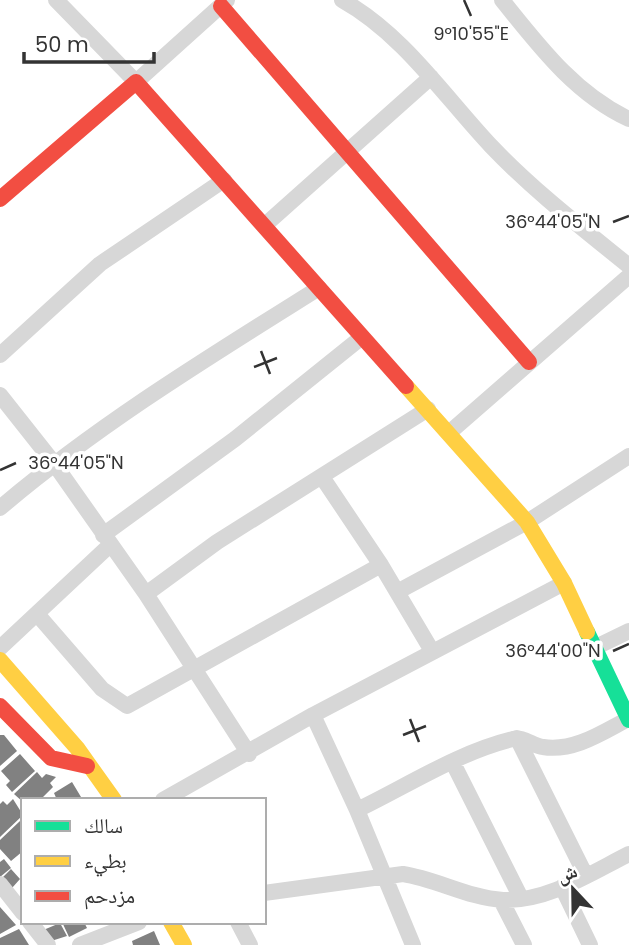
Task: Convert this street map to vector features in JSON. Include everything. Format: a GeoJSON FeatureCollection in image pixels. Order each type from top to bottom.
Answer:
{"type":"FeatureCollection","features":[{"type":"Feature","properties":{"kind":"street"},"geometry":{"type":"LineString","coordinates":[[56,0],[136,82],[450,432],[527,522],[564,583],[629,720],[587,740],[562,748],[542,747],[517,738],[453,764],[358,810]]}},
{"type":"Feature","properties":{"kind":"street"},"geometry":{"type":"LineString","coordinates":[[342,0],[384,30],[515,169],[568,218],[629,266]]}},
{"type":"Feature","properties":{"kind":"street"},"geometry":{"type":"LineString","coordinates":[[502,0],[546,55],[581,89],[607,109],[629,120]]}},
{"type":"Feature","properties":{"kind":"street"},"geometry":{"type":"LineString","coordinates":[[1,195],[136,82],[224,3],[347,154],[528,362]]}},
{"type":"Feature","properties":{"kind":"street"},"geometry":{"type":"LineString","coordinates":[[265,225],[431,77]]}},
{"type":"Feature","properties":{"kind":"street"},"geometry":{"type":"LineString","coordinates":[[0,355],[100,264],[224,180]]}},
{"type":"Feature","properties":{"kind":"street"},"geometry":{"type":"LineString","coordinates":[[450,432],[629,276]]}},
{"type":"Feature","properties":{"kind":"street"},"geometry":{"type":"LineString","coordinates":[[0,508],[53,462],[121,414],[319,288]]}},
{"type":"Feature","properties":{"kind":"street"},"geometry":{"type":"LineString","coordinates":[[0,648],[37,614],[107,540],[362,337]]}},
{"type":"Feature","properties":{"kind":"street"},"geometry":{"type":"LineString","coordinates":[[0,396],[53,462],[146,594],[249,754]]}},
{"type":"Feature","properties":{"kind":"street"},"geometry":{"type":"LineString","coordinates":[[146,594],[217,542],[428,409]]}},
{"type":"Feature","properties":{"kind":"street"},"geometry":{"type":"LineString","coordinates":[[397,592],[527,522],[629,456]]}},
{"type":"Feature","properties":{"kind":"street"},"geometry":{"type":"LineString","coordinates":[[322,477],[381,565],[432,651]]}},
{"type":"Feature","properties":{"kind":"street"},"geometry":{"type":"LineString","coordinates":[[37,614],[83,671],[122,704],[134,704],[193,668],[381,565]]}},
{"type":"Feature","properties":{"kind":"street"},"geometry":{"type":"LineString","coordinates":[[167,798],[249,754],[313,715],[564,583]]}},
{"type":"Feature","properties":{"kind":"street"},"geometry":{"type":"LineString","coordinates":[[594,648],[629,631]]}},
{"type":"Feature","properties":{"kind":"street"},"geometry":{"type":"LineString","coordinates":[[0,660],[56,723],[112,798]]}},
{"type":"Feature","properties":{"kind":"street"},"geometry":{"type":"LineString","coordinates":[[3,715],[51,758],[87,766]]}},
{"type":"Feature","properties":{"kind":"street"},"geometry":{"type":"LineString","coordinates":[[313,715],[358,810],[413,945]]}},
{"type":"Feature","properties":{"kind":"street"},"geometry":{"type":"LineString","coordinates":[[517,738],[586,876]]}},
{"type":"Feature","properties":{"kind":"street"},"geometry":{"type":"LineString","coordinates":[[453,764],[522,898]]}},
{"type":"Feature","properties":{"kind":"street"},"geometry":{"type":"LineString","coordinates":[[266,892],[384,875],[425,877],[501,900],[522,898],[562,887],[629,854]]}},
{"type":"Feature","properties":{"kind":"street"},"geometry":{"type":"LineString","coordinates":[[0,884],[21,910]]}},
{"type":"Feature","properties":{"kind":"street"},"geometry":{"type":"LineString","coordinates":[[562,887],[590,945]]}},
{"type":"Feature","properties":{"kind":"street"},"geometry":{"type":"LineString","coordinates":[[501,900],[524,945]]}},
{"type":"Feature","properties":{"kind":"street"},"geometry":{"type":"LineString","coordinates":[[32,924],[48,945]]}},
{"type":"Feature","properties":{"kind":"street"},"geometry":{"type":"LineString","coordinates":[[80,945],[134,924]]}},
{"type":"Feature","properties":{"kind":"street"},"geometry":{"type":"LineString","coordinates":[[172,924],[184,945]]}},
{"type":"Feature","properties":{"kind":"street"},"geometry":{"type":"LineString","coordinates":[[239,924],[250,945]]}},
{"type":"Feature","properties":{"kind":"building"},"geometry":{"type":"Polygon","coordinates":[[[0,735],[4,735],[17,751],[0,766],[0,735]]]}},
{"type":"Feature","properties":{"kind":"building"},"geometry":{"type":"Polygon","coordinates":[[[20,754],[35,771],[12,792],[6,785],[10,781],[1,771],[20,754]]]}},
{"type":"Feature","properties":{"kind":"building"},"geometry":{"type":"Polygon","coordinates":[[[37,772],[42,778],[46,774],[56,777],[50,783],[53,787],[42,798],[21,798],[21,800],[14,794],[37,772]]]}},
{"type":"Feature","properties":{"kind":"building"},"geometry":{"type":"Polygon","coordinates":[[[72,782],[81,797],[56,798],[54,793],[72,782]]]}},
{"type":"Feature","properties":{"kind":"building"},"geometry":{"type":"Polygon","coordinates":[[[13,799],[21,817],[0,837],[0,804],[3,801],[7,805],[13,799]]]}},
{"type":"Feature","properties":{"kind":"building"},"geometry":{"type":"Polygon","coordinates":[[[20,821],[21,853],[11,861],[0,849],[0,840],[20,821]]]}},
{"type":"Feature","properties":{"kind":"building"},"geometry":{"type":"Polygon","coordinates":[[[4,859],[11,868],[0,877],[0,862],[4,859]]]}},
{"type":"Feature","properties":{"kind":"building"},"geometry":{"type":"Polygon","coordinates":[[[11,869],[20,879],[12,888],[2,878],[11,869]]]}},
{"type":"Feature","properties":{"kind":"building"},"geometry":{"type":"Polygon","coordinates":[[[0,907],[16,925],[0,934],[0,907]]]}},
{"type":"Feature","properties":{"kind":"building"},"geometry":{"type":"Polygon","coordinates":[[[61,924],[67,936],[48,942],[41,931],[61,924]]]}},
{"type":"Feature","properties":{"kind":"building"},"geometry":{"type":"Polygon","coordinates":[[[63,924],[85,924],[87,928],[69,937],[63,924]]]}},
{"type":"Feature","properties":{"kind":"building"},"geometry":{"type":"Polygon","coordinates":[[[19,929],[29,945],[0,945],[0,938],[19,929]]]}},
{"type":"Feature","properties":{"kind":"building"},"geometry":{"type":"Polygon","coordinates":[[[154,931],[160,945],[133,945],[132,941],[154,931]]]}},
{"type":"Feature","properties":{"kind":"traffic: fast"},"geometry":{"type":"LineString","coordinates":[[587,632],[629,720]]}},
{"type":"Feature","properties":{"kind":"traffic: slow"},"geometry":{"type":"LineString","coordinates":[[406,386],[527,522],[564,583],[587,632]]}},
{"type":"Feature","properties":{"kind":"traffic: slow"},"geometry":{"type":"LineString","coordinates":[[0,660],[77,748],[113,798]]}},
{"type":"Feature","properties":{"kind":"traffic: slow"},"geometry":{"type":"LineString","coordinates":[[172,924],[184,945]]}},
{"type":"Feature","properties":{"kind":"traffic: jam"},"geometry":{"type":"LineString","coordinates":[[221,6],[529,362]]}},
{"type":"Feature","properties":{"kind":"traffic: jam"},"geometry":{"type":"LineString","coordinates":[[0,199],[136,82],[406,386]]}},
{"type":"Feature","properties":{"kind":"traffic: jam"},"geometry":{"type":"LineString","coordinates":[[0,706],[51,758],[87,766]]}}]}
